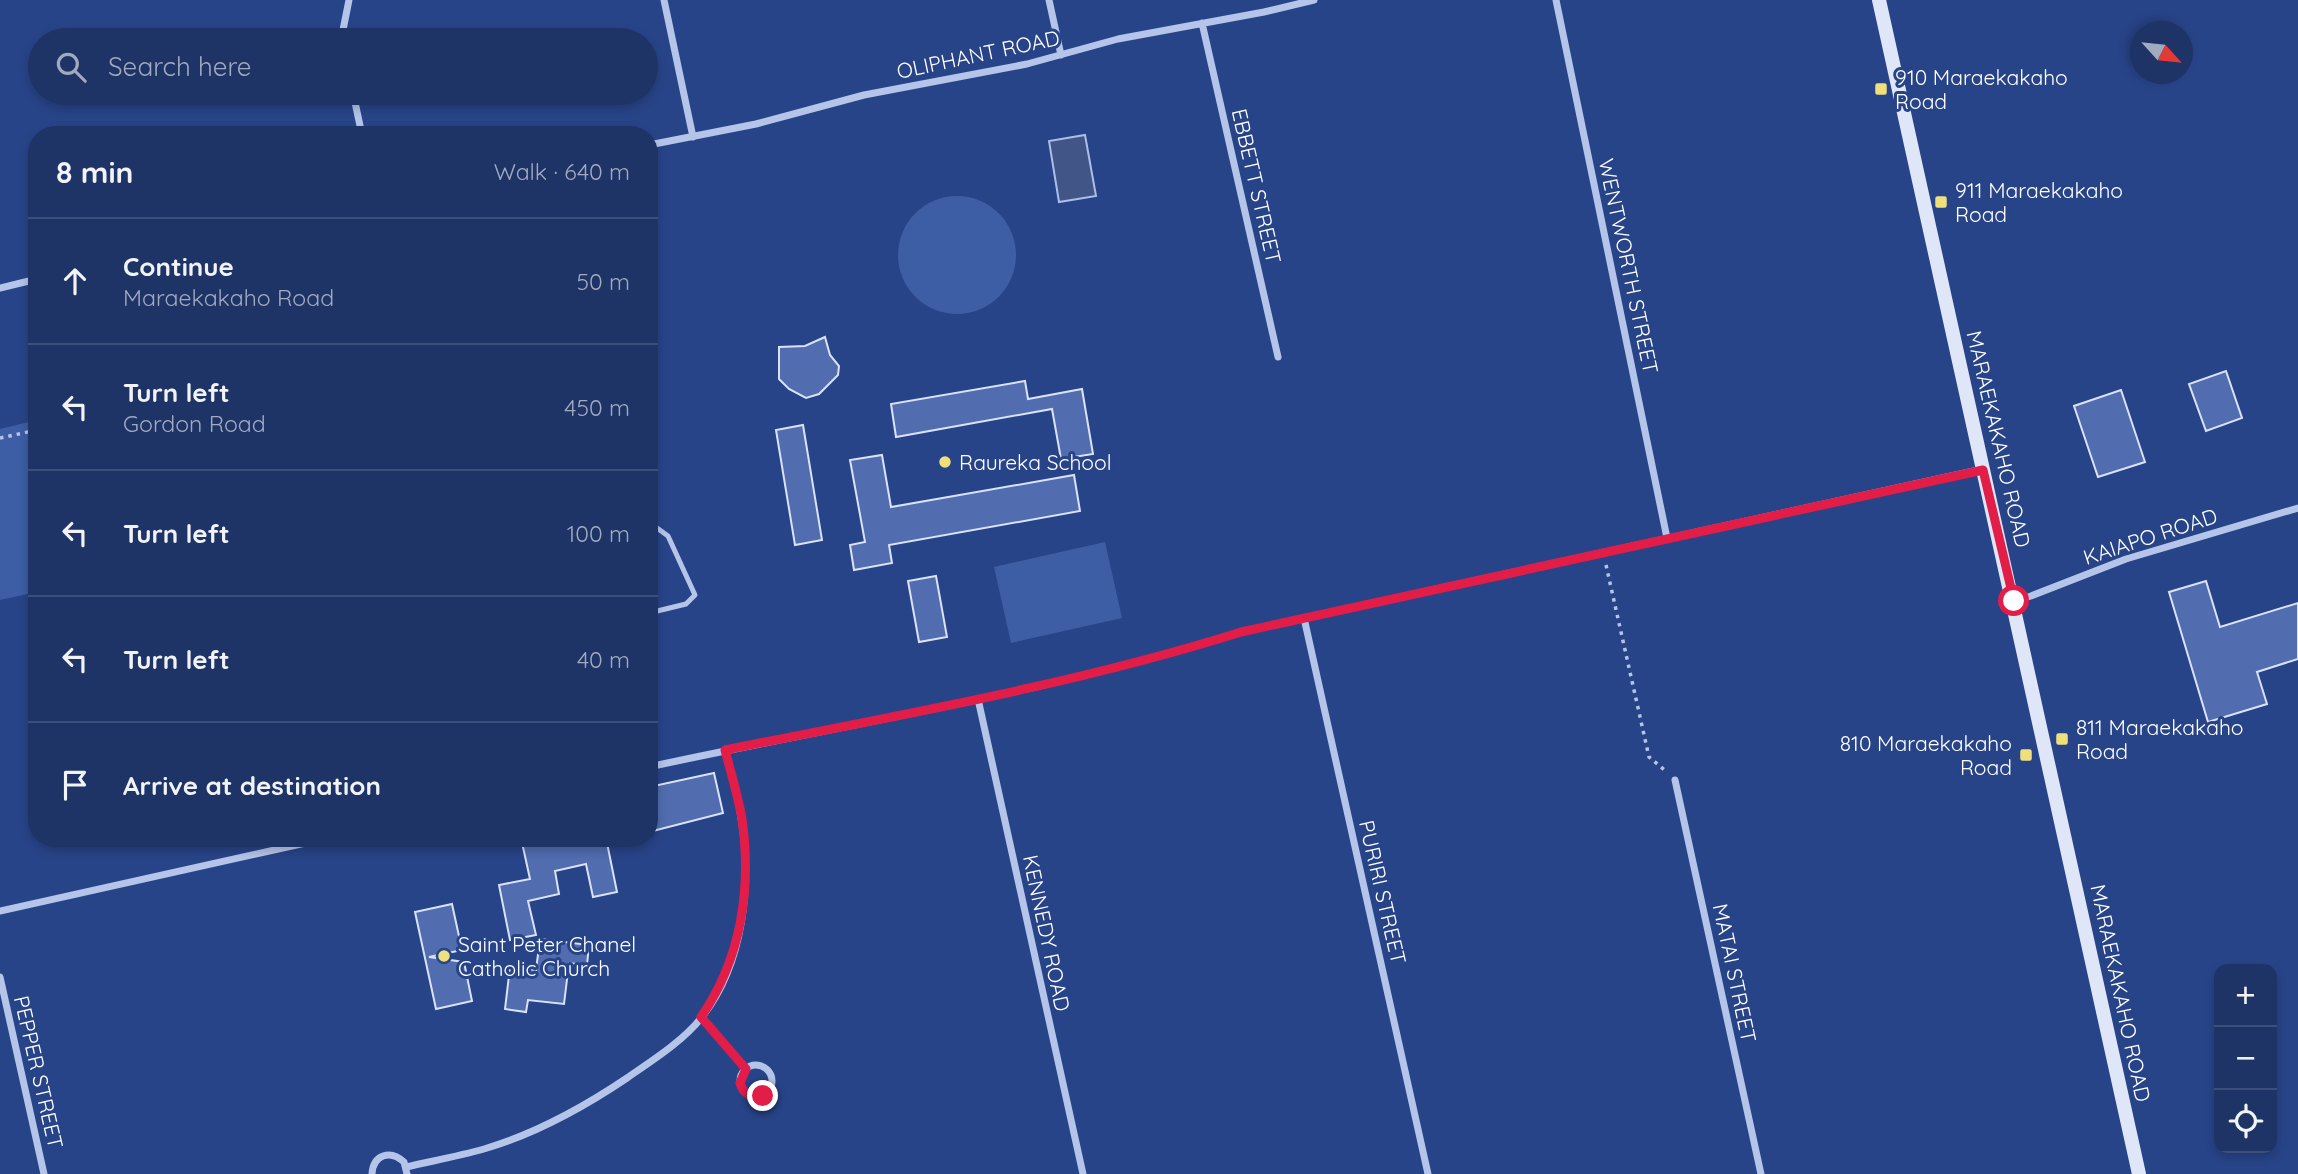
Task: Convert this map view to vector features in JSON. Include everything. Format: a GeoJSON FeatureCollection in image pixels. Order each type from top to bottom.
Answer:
{"type":"FeatureCollection","features":[{"type":"Feature","properties":{"kind":"main road","name":"MARAEKAKAHO ROAD"},"geometry":{"type":"LineString","coordinates":[[1880,0],[2139,1174]]}},
{"type":"Feature","properties":{"kind":"street"},"geometry":{"type":"LineString","coordinates":[[343,28],[349,0]]}},
{"type":"Feature","properties":{"kind":"street"},"geometry":{"type":"LineString","coordinates":[[664,0],[693,137]]}},
{"type":"Feature","properties":{"kind":"street"},"geometry":{"type":"LineString","coordinates":[[1049,0],[1061,55]]}},
{"type":"Feature","properties":{"kind":"street","name":"OLIPHANT ROAD"},"geometry":{"type":"LineString","coordinates":[[658,143],[756,124],[864,95],[979,75],[1118,39],[1314,0]]}},
{"type":"Feature","properties":{"kind":"street","name":"WENTWORTH STREET"},"geometry":{"type":"LineString","coordinates":[[1556,0],[1667,538]]}},
{"type":"Feature","properties":{"kind":"street","name":"EBBETT STREET"},"geometry":{"type":"LineString","coordinates":[[1202,23],[1278,357]]}},
{"type":"Feature","properties":{"kind":"street"},"geometry":{"type":"LineString","coordinates":[[356,105],[360,126]]}},
{"type":"Feature","properties":{"kind":"street"},"geometry":{"type":"LineString","coordinates":[[0,288],[28,281]]}},
{"type":"Feature","properties":{"kind":"street"},"geometry":{"type":"LineString","coordinates":[[658,765],[978,699],[1167,656],[1241,632],[1983,470]]}},
{"type":"Feature","properties":{"kind":"street","name":"KAIAPO ROAD"},"geometry":{"type":"LineString","coordinates":[[2014,601],[2031,597],[2126,559],[2298,508]]}},
{"type":"Feature","properties":{"kind":"street","name":"PURIRI STREET"},"geometry":{"type":"LineString","coordinates":[[1304,618],[1428,1174]]}},
{"type":"Feature","properties":{"kind":"street","name":"KENNEDY ROAD"},"geometry":{"type":"LineString","coordinates":[[978,699],[1083,1174]]}},
{"type":"Feature","properties":{"kind":"street"},"geometry":{"type":"LineString","coordinates":[[372,1174],[375,1162],[384,1155],[395,1155],[404,1161],[407,1170],[485,1148],[526,1134],[558,1119],[651,1062],[682,1037],[701,1017],[711,1003],[732,958],[743,907],[743,827],[725,750]]}},
{"type":"Feature","properties":{"kind":"street","name":"MATAI STREET"},"geometry":{"type":"LineString","coordinates":[[1675,780],[1760,1174]]}},
{"type":"Feature","properties":{"kind":"street"},"geometry":{"type":"LineString","coordinates":[[0,911],[287,847]]}},
{"type":"Feature","properties":{"kind":"street","name":"PEPPER STREET"},"geometry":{"type":"LineString","coordinates":[[0,977],[44,1174]]}},
{"type":"Feature","properties":{"kind":"street"},"geometry":{"type":"LineString","coordinates":[[701,1017],[746,1069]]}},
{"type":"Feature","properties":{"kind":"street"},"geometry":{"type":"LineString","coordinates":[[756,1065],[766,1069],[772,1083],[767,1093],[753,1097],[744,1092],[740,1083],[746,1069],[756,1065]]}},
{"type":"Feature","properties":{"kind":"lane"},"geometry":{"type":"LineString","coordinates":[[658,529],[668,536],[695,595],[692,601],[686,604],[658,611]]}},
{"type":"Feature","properties":{"kind":"path"},"geometry":{"type":"LineString","coordinates":[[0,438],[28,432]]}},
{"type":"Feature","properties":{"kind":"path"},"geometry":{"type":"LineString","coordinates":[[1603,553],[1649,757],[1675,780]]}},
{"type":"Feature","properties":{"kind":"shaded area"},"geometry":{"type":"Polygon","coordinates":[[[1085,135],[1096,196],[1059,202],[1049,141],[1085,135]]]}},
{"type":"Feature","properties":{"kind":"shaded area"},"geometry":{"type":"Polygon","coordinates":[[[957,196],[980,200],[999,213],[1012,232],[1016,255],[1012,278],[999,297],[980,310],[957,314],[934,310],[915,297],[902,278],[898,255],[902,232],[915,213],[934,200],[957,196]]]}},
{"type":"Feature","properties":{"kind":"shaded area"},"geometry":{"type":"Polygon","coordinates":[[[28,422],[28,594],[0,600],[0,429],[28,422]]]}},
{"type":"Feature","properties":{"kind":"shaded area"},"geometry":{"type":"Polygon","coordinates":[[[1105,542],[1122,618],[1011,643],[994,567],[1105,542]]]}},
{"type":"Feature","properties":{"kind":"building"},"geometry":{"type":"Polygon","coordinates":[[[825,337],[830,355],[839,366],[838,375],[819,394],[806,398],[789,389],[779,379],[779,347],[805,346],[825,337]]]}},
{"type":"Feature","properties":{"kind":"building"},"geometry":{"type":"Polygon","coordinates":[[[2226,371],[2242,418],[2206,431],[2189,384],[2226,371]]]}},
{"type":"Feature","properties":{"kind":"building"},"geometry":{"type":"Polygon","coordinates":[[[1025,381],[1028,399],[1082,389],[1093,454],[1061,459],[1052,409],[896,437],[891,404],[1025,381]]]}},
{"type":"Feature","properties":{"kind":"building"},"geometry":{"type":"Polygon","coordinates":[[[2121,390],[2145,462],[2098,477],[2074,406],[2121,390]]]}},
{"type":"Feature","properties":{"kind":"building"},"geometry":{"type":"Polygon","coordinates":[[[803,425],[822,540],[795,545],[776,430],[803,425]]]}},
{"type":"Feature","properties":{"kind":"building"},"geometry":{"type":"Polygon","coordinates":[[[882,455],[891,507],[1074,475],[1080,511],[889,545],[892,563],[854,570],[850,545],[865,542],[850,460],[882,455]]]}},
{"type":"Feature","properties":{"kind":"building"},"geometry":{"type":"Polygon","coordinates":[[[936,576],[947,637],[919,642],[908,581],[936,576]]]}},
{"type":"Feature","properties":{"kind":"building"},"geometry":{"type":"Polygon","coordinates":[[[2206,581],[2220,627],[2298,603],[2298,659],[2257,672],[2267,704],[2208,722],[2169,592],[2206,581]]]}},
{"type":"Feature","properties":{"kind":"building"},"geometry":{"type":"Polygon","coordinates":[[[714,773],[723,813],[658,830],[658,785],[714,773]]]}},
{"type":"Feature","properties":{"kind":"building"},"geometry":{"type":"Polygon","coordinates":[[[523,847],[608,847],[617,892],[593,897],[586,864],[555,871],[559,894],[528,901],[536,935],[510,940],[499,885],[530,879],[523,847]]]}},
{"type":"Feature","properties":{"kind":"building","name":"Saint Peter Chanel Catholic Church"},"geometry":{"type":"Polygon","coordinates":[[[452,904],[462,950],[429,957],[464,962],[472,1001],[436,1009],[415,912],[452,904]]]}},
{"type":"Feature","properties":{"kind":"building"},"geometry":{"type":"Polygon","coordinates":[[[540,939],[589,945],[587,965],[569,963],[564,1004],[528,1000],[526,1012],[505,1009],[510,967],[536,970],[540,939]]]}},
{"type":"Feature","properties":{"kind":"place","name":"910 Maraekakaho Road"},"geometry":{"type":"Point","coordinates":[1881,89]}},
{"type":"Feature","properties":{"kind":"place","name":"911 Maraekakaho Road"},"geometry":{"type":"Point","coordinates":[1941,202]}},
{"type":"Feature","properties":{"kind":"place","name":"Raureka School"},"geometry":{"type":"Point","coordinates":[945,462]}},
{"type":"Feature","properties":{"kind":"place","name":"811 Maraekakaho Road"},"geometry":{"type":"Point","coordinates":[2062,739]}},
{"type":"Feature","properties":{"kind":"place","name":"810 Maraekakaho Road"},"geometry":{"type":"Point","coordinates":[2026,755]}},
{"type":"Feature","properties":{"kind":"place","name":"Saint Peter Chanel Catholic Church"},"geometry":{"type":"Point","coordinates":[444,956]}},
{"type":"Feature","properties":{"kind":"route"},"geometry":{"type":"LineString","coordinates":[[763,1096],[753,1097],[744,1092],[740,1083],[746,1069],[701,1017],[720,986],[732,958],[743,907],[745,847],[741,817],[725,750],[978,699],[1167,656],[1241,632],[1983,470],[2014,601]]}}]}
